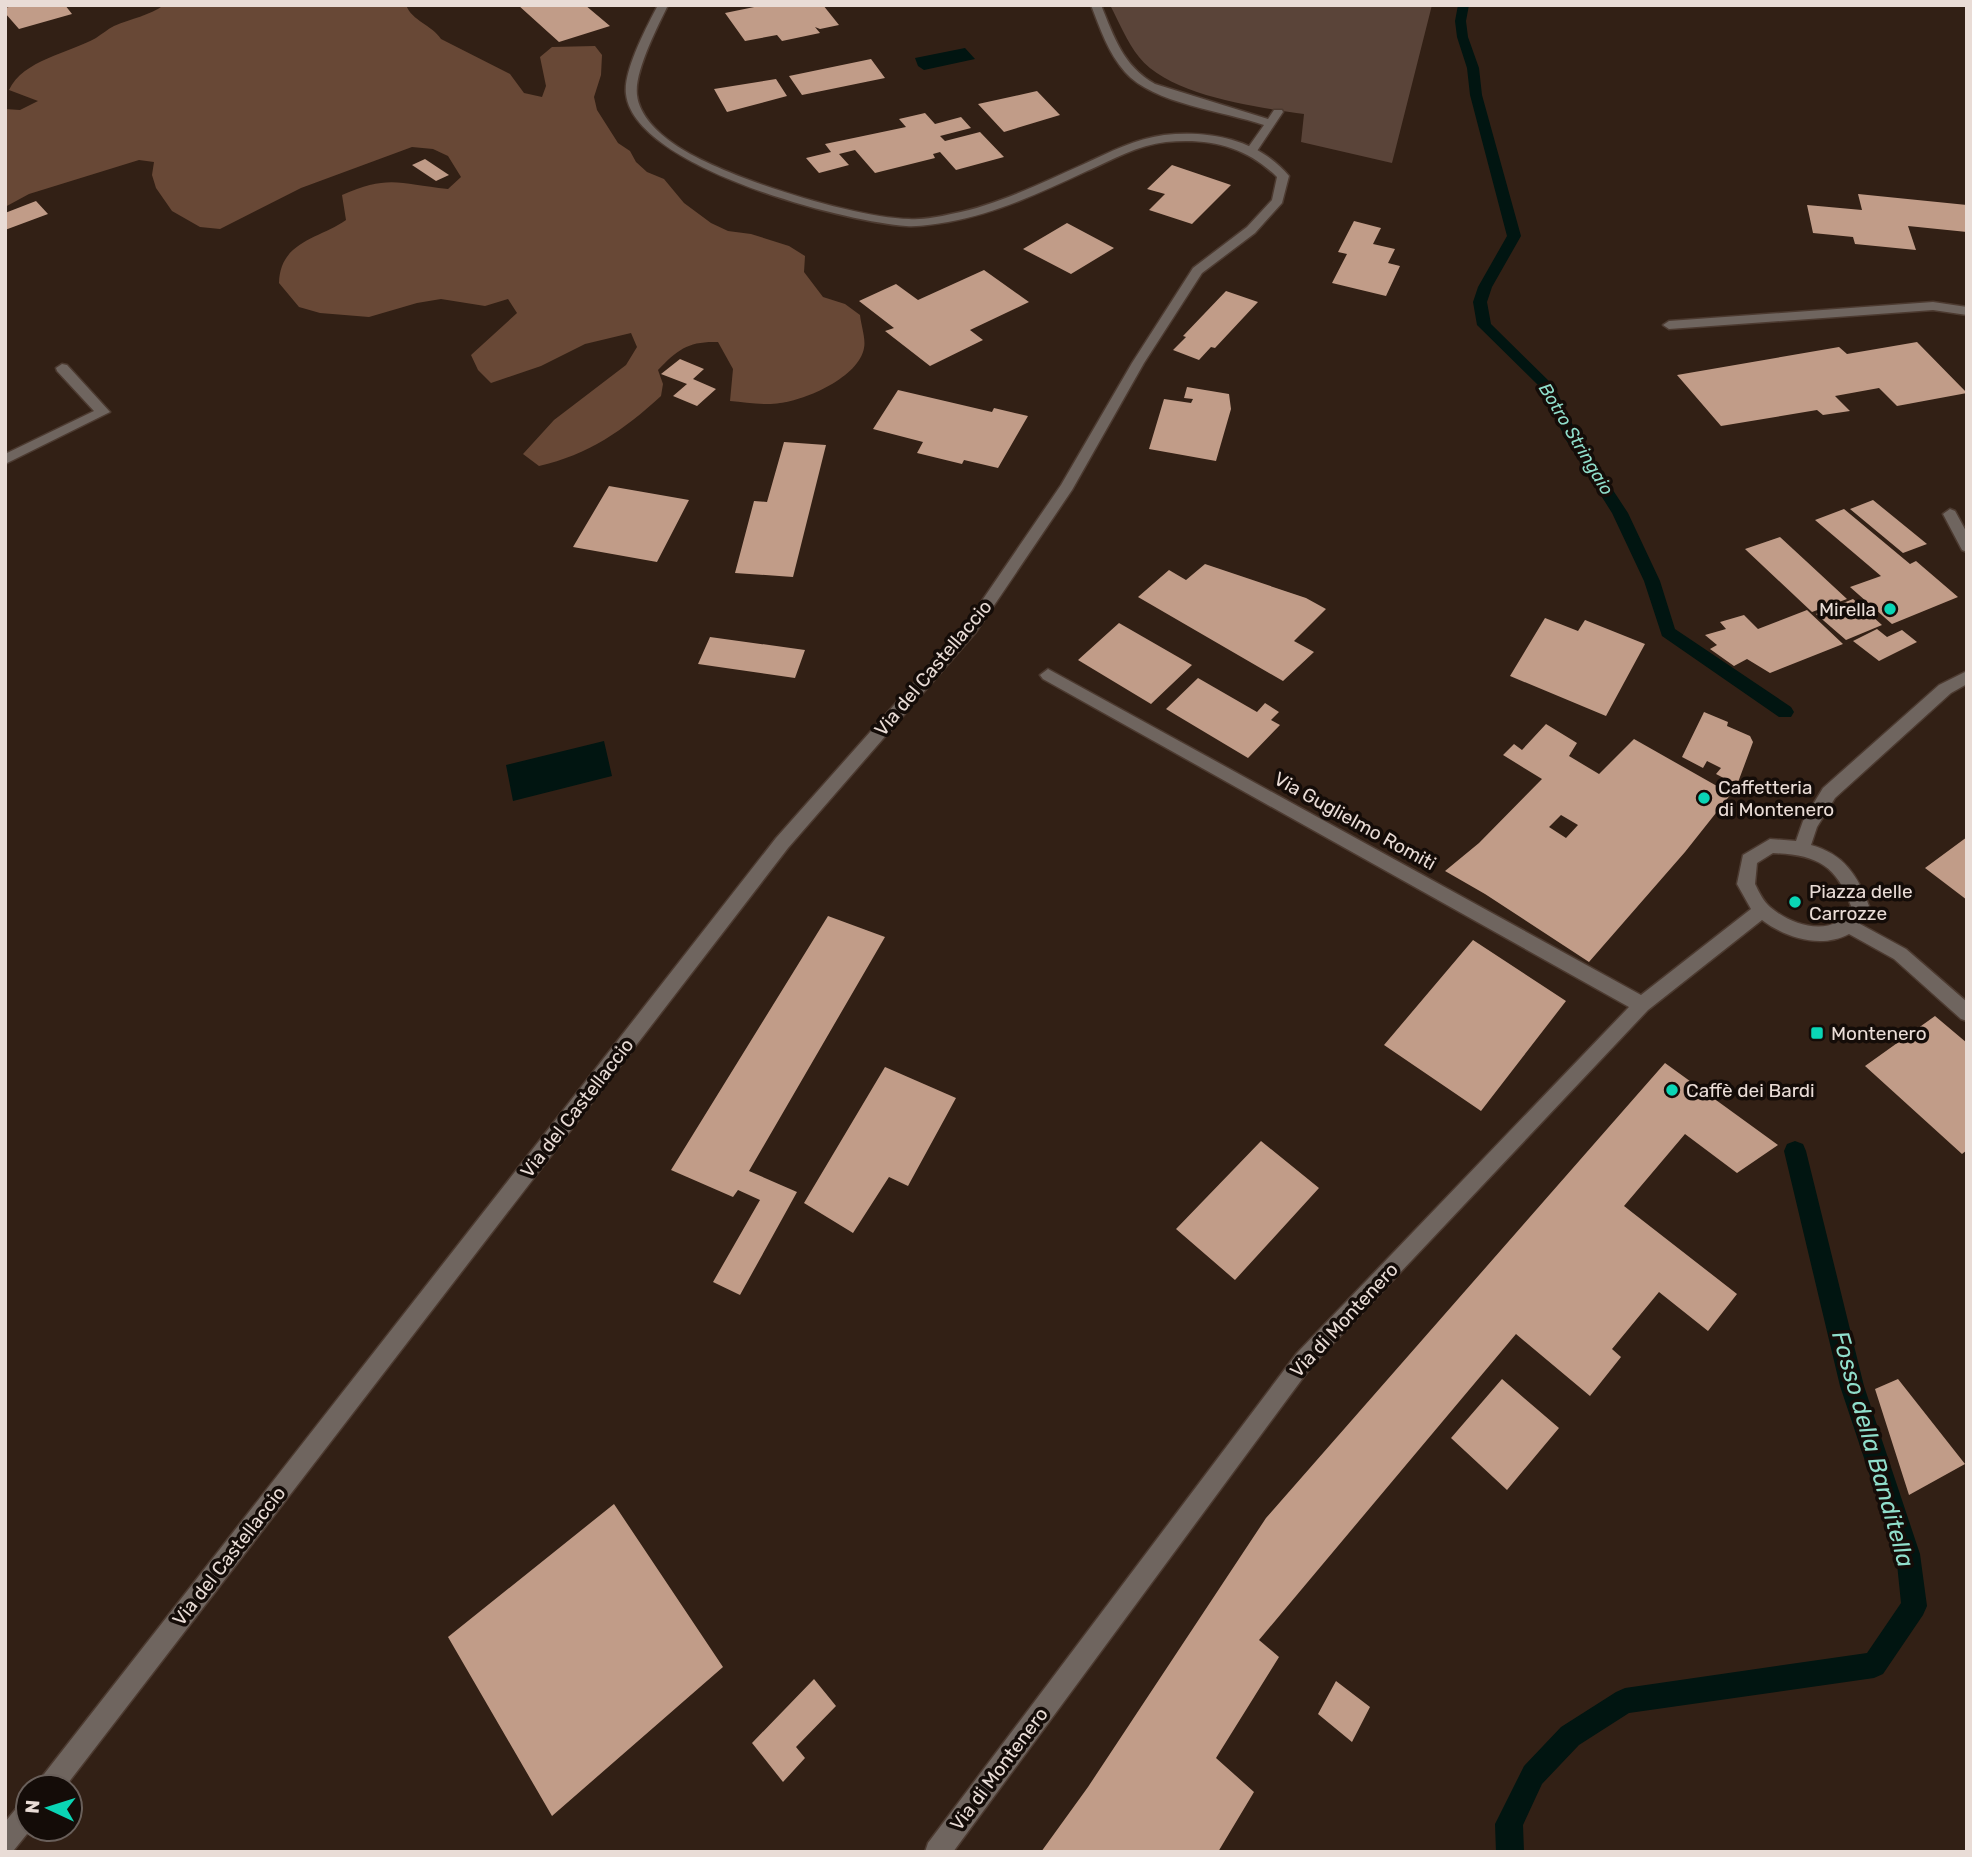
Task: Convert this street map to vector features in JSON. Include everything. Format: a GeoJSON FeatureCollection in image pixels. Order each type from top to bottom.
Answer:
{"type":"FeatureCollection","features":[{"type":"Feature","properties":{"kind":"street","name":"Via del Castellaccio"},"geometry":{"type":"LineString","coordinates":[[61,1773],[782,843],[971,628],[1067,487],[1138,363],[1197,271],[1251,230],[1278,201],[1283,176],[1253,149],[1229,141],[1203,138],[1171,138],[1138,143],[998,207],[950,218],[908,223],[860,215],[718,170],[672,148],[641,120],[631,93],[642,55],[663,5]]}},
{"type":"Feature","properties":{"kind":"street"},"geometry":{"type":"LineString","coordinates":[[1096,5],[1121,60],[1137,79],[1173,94],[1242,112],[1270,123]]}},
{"type":"Feature","properties":{"kind":"street"},"geometry":{"type":"LineString","coordinates":[[1253,149],[1278,113]]}},
{"type":"Feature","properties":{"kind":"street"},"geometry":{"type":"LineString","coordinates":[[1669,325],[1933,306],[1967,311]]}},
{"type":"Feature","properties":{"kind":"street"},"geometry":{"type":"LineString","coordinates":[[5,460],[103,412],[62,368]]}},
{"type":"Feature","properties":{"kind":"street"},"geometry":{"type":"LineString","coordinates":[[1950,513],[1967,547]]}},
{"type":"Feature","properties":{"kind":"street","name":"Via Guglielmo Romiti"},"geometry":{"type":"LineString","coordinates":[[1048,675],[1642,1005]]}},
{"type":"Feature","properties":{"kind":"street"},"geometry":{"type":"LineString","coordinates":[[1802,847],[1809,826],[1829,793],[1945,689],[1967,677]]}},
{"type":"Feature","properties":{"kind":"street"},"geometry":{"type":"LineString","coordinates":[[1770,846],[1802,847],[1832,860],[1853,882],[1860,906],[1849,926],[1829,934],[1806,933],[1782,925],[1762,910],[1746,884],[1749,860],[1770,846]]}},
{"type":"Feature","properties":{"kind":"street","name":"Via di Montenero"},"geometry":{"type":"LineString","coordinates":[[937,1852],[1304,1360],[1642,1005],[1762,910]]}},
{"type":"Feature","properties":{"kind":"street"},"geometry":{"type":"LineString","coordinates":[[1849,926],[1900,954],[1967,1013]]}},
{"type":"Feature","properties":{"kind":"shaded area"},"geometry":{"type":"Polygon","coordinates":[[[164,5],[406,5],[413,15],[441,39],[510,74],[524,93],[542,97],[546,86],[540,57],[552,47],[595,46],[602,55],[601,75],[594,97],[597,110],[618,143],[630,151],[636,162],[647,172],[664,179],[684,203],[711,223],[728,231],[751,234],[789,246],[805,256],[804,272],[823,297],[845,304],[860,315],[864,348],[860,359],[842,377],[817,392],[791,401],[755,404],[730,401],[733,369],[718,342],[692,345],[678,352],[658,370],[663,384],[661,396],[633,420],[589,448],[539,466],[523,454],[554,420],[626,365],[637,347],[631,333],[585,344],[541,366],[491,383],[478,370],[471,355],[517,313],[508,299],[485,306],[441,299],[369,317],[320,313],[299,307],[279,283],[286,258],[294,250],[346,220],[342,195],[372,184],[395,182],[448,189],[461,177],[448,156],[433,149],[412,147],[301,188],[220,229],[200,227],[172,211],[156,188],[152,175],[154,162],[139,160],[29,194],[5,207],[5,109],[20,110],[38,101],[9,90],[16,80],[36,64],[164,5]]]}},
{"type":"Feature","properties":{"kind":"shaded area"},"geometry":{"type":"Polygon","coordinates":[[[1110,5],[1432,5],[1392,163],[1301,142],[1304,114],[1239,103],[1171,81],[1139,57],[1110,5]]]}},
{"type":"Feature","properties":{"kind":"shaded area"},"geometry":{"type":"Polygon","coordinates":[[[965,48],[975,59],[924,70],[918,66],[915,58],[965,48]]]}},
{"type":"Feature","properties":{"kind":"shaded area"},"geometry":{"type":"Polygon","coordinates":[[[604,741],[612,776],[513,801],[506,765],[604,741]]]}},
{"type":"Feature","properties":{"kind":"building"},"geometry":{"type":"Polygon","coordinates":[[[16,5],[65,5],[72,14],[19,29],[5,13],[5,8],[16,5]]]}},
{"type":"Feature","properties":{"kind":"building"},"geometry":{"type":"Polygon","coordinates":[[[518,5],[585,5],[610,26],[559,42],[518,5]]]}},
{"type":"Feature","properties":{"kind":"building"},"geometry":{"type":"Polygon","coordinates":[[[764,5],[823,5],[839,25],[820,29],[815,27],[820,33],[782,41],[777,35],[745,41],[725,13],[764,5]]]}},
{"type":"Feature","properties":{"kind":"building"},"geometry":{"type":"Polygon","coordinates":[[[871,59],[885,78],[802,95],[789,76],[871,59]]]}},
{"type":"Feature","properties":{"kind":"building"},"geometry":{"type":"Polygon","coordinates":[[[776,79],[787,96],[727,112],[714,89],[776,79]]]}},
{"type":"Feature","properties":{"kind":"building"},"geometry":{"type":"Polygon","coordinates":[[[1037,91],[1060,115],[1004,132],[978,104],[1037,91]]]}},
{"type":"Feature","properties":{"kind":"building"},"geometry":{"type":"Polygon","coordinates":[[[925,113],[935,124],[961,117],[971,128],[940,136],[945,141],[980,132],[1004,157],[956,170],[940,152],[933,154],[935,158],[875,173],[855,150],[839,154],[849,165],[819,173],[806,158],[831,152],[825,144],[906,127],[899,119],[925,113]]]}},
{"type":"Feature","properties":{"kind":"building"},"geometry":{"type":"Polygon","coordinates":[[[425,159],[449,175],[436,181],[412,165],[425,159]]]}},
{"type":"Feature","properties":{"kind":"building"},"geometry":{"type":"Polygon","coordinates":[[[1172,165],[1231,185],[1192,224],[1149,210],[1165,194],[1147,189],[1172,165]]]}},
{"type":"Feature","properties":{"kind":"building"},"geometry":{"type":"Polygon","coordinates":[[[1858,194],[1967,205],[1967,232],[1908,226],[1916,250],[1855,244],[1853,237],[1813,233],[1807,205],[1862,210],[1858,194]]]}},
{"type":"Feature","properties":{"kind":"building"},"geometry":{"type":"Polygon","coordinates":[[[36,201],[48,214],[5,230],[5,213],[36,201]]]}},
{"type":"Feature","properties":{"kind":"building"},"geometry":{"type":"Polygon","coordinates":[[[1354,221],[1381,228],[1373,244],[1395,249],[1388,263],[1400,266],[1386,296],[1332,283],[1347,254],[1338,252],[1354,221]]]}},
{"type":"Feature","properties":{"kind":"building"},"geometry":{"type":"Polygon","coordinates":[[[1067,223],[1114,248],[1071,274],[1023,249],[1067,223]]]}},
{"type":"Feature","properties":{"kind":"building"},"geometry":{"type":"Polygon","coordinates":[[[984,270],[1029,302],[970,330],[983,340],[930,366],[885,331],[894,328],[859,301],[896,284],[918,300],[984,270]]]}},
{"type":"Feature","properties":{"kind":"building"},"geometry":{"type":"Polygon","coordinates":[[[1226,291],[1258,302],[1215,348],[1211,347],[1199,360],[1173,350],[1186,337],[1183,336],[1226,291]]]}},
{"type":"Feature","properties":{"kind":"building"},"geometry":{"type":"Polygon","coordinates":[[[1917,342],[1967,393],[1897,406],[1879,388],[1835,396],[1850,411],[1823,415],[1817,410],[1721,426],[1677,375],[1839,347],[1847,354],[1917,342]]]}},
{"type":"Feature","properties":{"kind":"building"},"geometry":{"type":"Polygon","coordinates":[[[680,359],[704,369],[693,379],[716,389],[697,406],[673,396],[687,384],[661,374],[680,359]]]}},
{"type":"Feature","properties":{"kind":"building"},"geometry":{"type":"Polygon","coordinates":[[[1187,387],[1229,394],[1231,409],[1216,461],[1149,449],[1164,399],[1191,403],[1193,399],[1184,398],[1187,387]]]}},
{"type":"Feature","properties":{"kind":"building"},"geometry":{"type":"Polygon","coordinates":[[[898,390],[992,412],[994,408],[1028,416],[998,468],[964,460],[962,464],[917,453],[923,442],[873,429],[898,390]]]}},
{"type":"Feature","properties":{"kind":"building"},"geometry":{"type":"Polygon","coordinates":[[[784,442],[826,445],[793,577],[735,573],[754,501],[767,502],[784,442]]]}},
{"type":"Feature","properties":{"kind":"building"},"geometry":{"type":"Polygon","coordinates":[[[609,486],[689,500],[657,562],[573,547],[609,486]]]}},
{"type":"Feature","properties":{"kind":"building"},"geometry":{"type":"Polygon","coordinates":[[[1873,500],[1927,544],[1903,553],[1850,509],[1873,500]]]}},
{"type":"Feature","properties":{"kind":"building"},"geometry":{"type":"Polygon","coordinates":[[[1844,509],[1910,564],[1916,561],[1958,597],[1892,624],[1850,587],[1881,576],[1815,520],[1844,509]]]}},
{"type":"Feature","properties":{"kind":"building"},"geometry":{"type":"Polygon","coordinates":[[[1780,537],[1847,599],[1812,612],[1745,549],[1780,537]]]}},
{"type":"Feature","properties":{"kind":"building"},"geometry":{"type":"Polygon","coordinates":[[[1205,564],[1306,598],[1326,609],[1294,641],[1314,652],[1283,681],[1138,597],[1169,570],[1186,580],[1205,564]]]}},
{"type":"Feature","properties":{"kind":"building"},"geometry":{"type":"Polygon","coordinates":[[[1853,599],[1882,625],[1846,640],[1816,614],[1853,599]]]}},
{"type":"Feature","properties":{"kind":"building"},"geometry":{"type":"Polygon","coordinates":[[[1807,610],[1843,644],[1770,673],[1747,659],[1734,666],[1710,649],[1717,645],[1705,635],[1726,629],[1720,622],[1744,615],[1758,629],[1807,610]]]}},
{"type":"Feature","properties":{"kind":"building"},"geometry":{"type":"Polygon","coordinates":[[[1545,618],[1578,631],[1585,620],[1645,644],[1606,716],[1510,676],[1545,618]]]}},
{"type":"Feature","properties":{"kind":"building"},"geometry":{"type":"Polygon","coordinates":[[[1119,623],[1192,665],[1151,704],[1078,660],[1119,623]]]}},
{"type":"Feature","properties":{"kind":"building"},"geometry":{"type":"Polygon","coordinates":[[[1877,629],[1887,637],[1902,630],[1917,642],[1879,661],[1853,641],[1877,629]]]}},
{"type":"Feature","properties":{"kind":"building"},"geometry":{"type":"Polygon","coordinates":[[[710,637],[805,650],[795,678],[698,664],[710,637]]]}},
{"type":"Feature","properties":{"kind":"building"},"geometry":{"type":"Polygon","coordinates":[[[1198,678],[1257,712],[1265,703],[1279,712],[1271,720],[1280,725],[1248,758],[1166,709],[1198,678]]]}},
{"type":"Feature","properties":{"kind":"building"},"geometry":{"type":"Polygon","coordinates":[[[1704,712],[1728,722],[1727,726],[1750,736],[1753,742],[1737,785],[1716,774],[1721,768],[1707,761],[1703,768],[1682,757],[1704,712]]]}},
{"type":"Feature","properties":{"kind":"building"},"geometry":{"type":"Polygon","coordinates":[[[1546,724],[1577,743],[1569,756],[1599,774],[1634,739],[1731,794],[1685,852],[1589,962],[1445,871],[1479,843],[1542,779],[1503,755],[1514,744],[1522,750],[1546,724]],[[1561,815],[1549,827],[1566,838],[1578,825],[1561,815]]]}},
{"type":"Feature","properties":{"kind":"building"},"geometry":{"type":"Polygon","coordinates":[[[1967,837],[1967,900],[1925,868],[1967,837]]]}},
{"type":"Feature","properties":{"kind":"building"},"geometry":{"type":"Polygon","coordinates":[[[828,916],[885,937],[749,1171],[797,1192],[740,1295],[713,1282],[760,1200],[738,1190],[733,1197],[671,1170],[828,916]]]}},
{"type":"Feature","properties":{"kind":"building"},"geometry":{"type":"Polygon","coordinates":[[[1473,940],[1566,1001],[1481,1111],[1384,1045],[1473,940]]]}},
{"type":"Feature","properties":{"kind":"building"},"geometry":{"type":"Polygon","coordinates":[[[1935,1016],[1967,1043],[1967,1150],[1962,1154],[1865,1066],[1935,1016]]]}},
{"type":"Feature","properties":{"kind":"building"},"geometry":{"type":"Polygon","coordinates":[[[1665,1063],[1778,1145],[1737,1173],[1685,1134],[1624,1206],[1737,1294],[1708,1331],[1659,1292],[1612,1349],[1621,1357],[1590,1396],[1516,1334],[1259,1640],[1279,1657],[1216,1758],[1254,1792],[1218,1852],[1041,1852],[1088,1787],[1266,1518],[1665,1063]]]}},
{"type":"Feature","properties":{"kind":"building"},"geometry":{"type":"Polygon","coordinates":[[[885,1067],[956,1098],[908,1186],[889,1177],[853,1233],[804,1203],[885,1067]]]}},
{"type":"Feature","properties":{"kind":"building"},"geometry":{"type":"Polygon","coordinates":[[[1261,1141],[1319,1188],[1235,1280],[1176,1229],[1261,1141]]]}},
{"type":"Feature","properties":{"kind":"building"},"geometry":{"type":"Polygon","coordinates":[[[1502,1379],[1559,1428],[1507,1490],[1451,1438],[1502,1379]]]}},
{"type":"Feature","properties":{"kind":"building"},"geometry":{"type":"Polygon","coordinates":[[[1898,1379],[1965,1464],[1909,1495],[1875,1389],[1898,1379]]]}},
{"type":"Feature","properties":{"kind":"building"},"geometry":{"type":"Polygon","coordinates":[[[614,1504],[723,1667],[552,1816],[448,1637],[614,1504]]]}},
{"type":"Feature","properties":{"kind":"building"},"geometry":{"type":"Polygon","coordinates":[[[814,1679],[836,1706],[796,1747],[805,1758],[783,1782],[752,1743],[814,1679]]]}},
{"type":"Feature","properties":{"kind":"building"},"geometry":{"type":"Polygon","coordinates":[[[1336,1681],[1370,1707],[1352,1742],[1318,1714],[1336,1681]]]}},
{"type":"Feature","properties":{"kind":"waterway","name":"Botro Stringaio"},"geometry":{"type":"LineString","coordinates":[[1464,5],[1460,21],[1462,37],[1473,68],[1476,95],[1514,236],[1485,287],[1480,302],[1484,325],[1547,386],[1573,440],[1620,513],[1652,581],[1668,632],[1785,712]]}},
{"type":"Feature","properties":{"kind":"waterway","name":"Fosso della Banditella"},"geometry":{"type":"LineString","coordinates":[[1510,1852],[1509,1824],[1533,1775],[1570,1736],[1625,1701],[1874,1665],[1914,1606],[1908,1554],[1852,1386],[1795,1151]]}},
{"type":"Feature","properties":{"kind":"place","name":"Mirella"},"geometry":{"type":"Point","coordinates":[1890,609]}},
{"type":"Feature","properties":{"kind":"place","name":"Caffetteria di Montenero"},"geometry":{"type":"Point","coordinates":[1704,798]}},
{"type":"Feature","properties":{"kind":"place","name":"Piazza delle Carrozze"},"geometry":{"type":"Point","coordinates":[1795,902]}},
{"type":"Feature","properties":{"kind":"place","name":"Montenero"},"geometry":{"type":"Point","coordinates":[1817,1033]}},
{"type":"Feature","properties":{"kind":"place","name":"Caffè dei Bardi"},"geometry":{"type":"Point","coordinates":[1672,1090]}}]}
